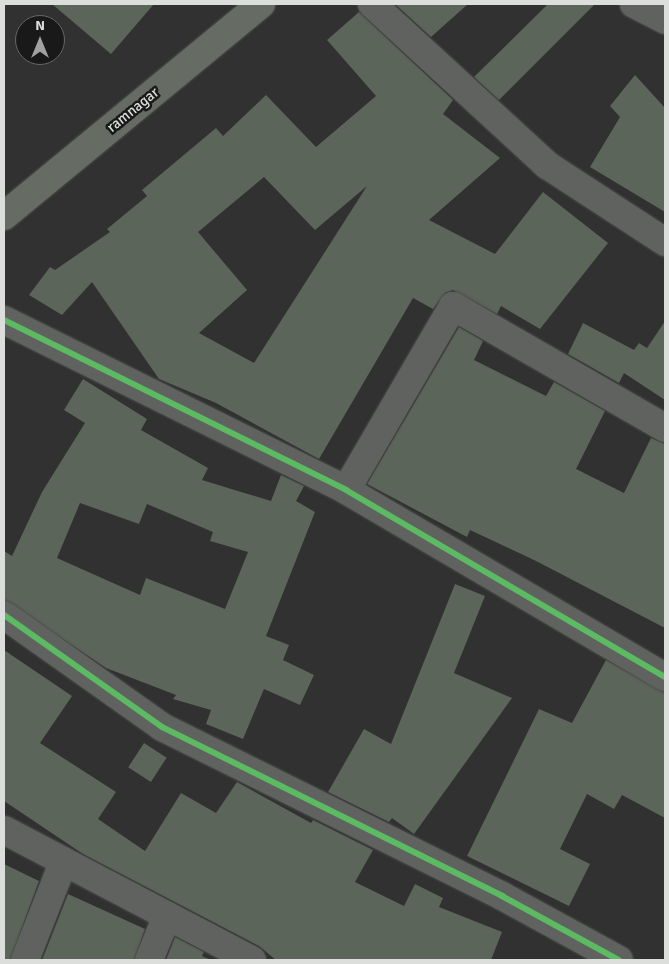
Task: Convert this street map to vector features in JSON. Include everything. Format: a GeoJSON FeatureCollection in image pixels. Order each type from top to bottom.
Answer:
{"type":"FeatureCollection","features":[{"type":"Feature","properties":{"kind":"main road","name":"ramnagar"},"geometry":{"type":"LineString","coordinates":[[4,216],[261,4]]}},
{"type":"Feature","properties":{"kind":"street"},"geometry":{"type":"LineString","coordinates":[[372,4],[547,165],[665,242]]}},
{"type":"Feature","properties":{"kind":"street"},"geometry":{"type":"LineString","coordinates":[[634,4],[665,20]]}},
{"type":"Feature","properties":{"kind":"street"},"geometry":{"type":"LineString","coordinates":[[346,490],[453,306],[665,428]]}},
{"type":"Feature","properties":{"kind":"street"},"geometry":{"type":"LineString","coordinates":[[4,320],[346,490],[665,677]]}},
{"type":"Feature","properties":{"kind":"street"},"geometry":{"type":"LineString","coordinates":[[4,615],[162,727],[502,896],[619,960]]}},
{"type":"Feature","properties":{"kind":"street"},"geometry":{"type":"LineString","coordinates":[[4,830],[63,863],[252,960]]}},
{"type":"Feature","properties":{"kind":"street"},"geometry":{"type":"LineString","coordinates":[[25,960],[63,863]]}},
{"type":"Feature","properties":{"kind":"street"},"geometry":{"type":"LineString","coordinates":[[149,960],[167,916]]}},
{"type":"Feature","properties":{"kind":"building"},"geometry":{"type":"Polygon","coordinates":[[[52,4],[154,4],[111,54],[52,4]]]}},
{"type":"Feature","properties":{"kind":"building"},"geometry":{"type":"Polygon","coordinates":[[[395,4],[468,4],[431,37],[395,4]]]}},
{"type":"Feature","properties":{"kind":"building"},"geometry":{"type":"Polygon","coordinates":[[[548,4],[595,4],[499,100],[474,77],[548,4]]]}},
{"type":"Feature","properties":{"kind":"building"},"geometry":{"type":"Polygon","coordinates":[[[359,12],[453,100],[443,114],[500,158],[429,220],[495,254],[543,192],[608,243],[540,329],[501,306],[497,314],[453,290],[445,293],[433,309],[413,298],[319,459],[216,403],[159,379],[92,282],[62,315],[29,295],[50,267],[55,270],[110,232],[107,229],[147,196],[142,190],[216,128],[223,136],[266,95],[316,147],[376,96],[327,40],[359,12]],[[264,177],[198,232],[247,290],[199,333],[254,363],[367,186],[315,230],[264,177]]]}},
{"type":"Feature","properties":{"kind":"building"},"geometry":{"type":"Polygon","coordinates":[[[635,75],[665,108],[665,212],[590,167],[620,117],[610,106],[635,75]]]}},
{"type":"Feature","properties":{"kind":"building"},"geometry":{"type":"Polygon","coordinates":[[[665,321],[665,400],[624,373],[619,383],[568,354],[583,323],[634,350],[639,343],[647,348],[665,321]]]}},
{"type":"Feature","properties":{"kind":"building"},"geometry":{"type":"Polygon","coordinates":[[[459,327],[483,341],[474,360],[546,396],[554,382],[605,411],[576,469],[624,493],[651,438],[665,444],[665,628],[536,561],[470,530],[467,537],[367,484],[459,327]]]}},
{"type":"Feature","properties":{"kind":"building"},"geometry":{"type":"Polygon","coordinates":[[[83,379],[147,419],[141,430],[208,468],[202,480],[271,501],[281,475],[304,486],[296,501],[315,512],[266,636],[289,645],[283,660],[314,675],[300,705],[264,689],[243,739],[206,724],[211,710],[173,699],[176,695],[106,668],[4,600],[4,551],[12,556],[42,492],[85,423],[64,410],[83,379]],[[80,503],[57,558],[140,595],[146,578],[225,609],[248,552],[210,541],[213,532],[147,504],[139,524],[80,503]]]}},
{"type":"Feature","properties":{"kind":"building"},"geometry":{"type":"Polygon","coordinates":[[[455,584],[485,596],[454,673],[512,698],[414,834],[392,818],[389,822],[328,792],[364,729],[391,744],[455,584]]]}},
{"type":"Feature","properties":{"kind":"building"},"geometry":{"type":"Polygon","coordinates":[[[4,650],[72,696],[40,743],[116,792],[98,819],[145,851],[181,793],[216,813],[237,782],[311,823],[313,820],[373,850],[355,882],[404,906],[415,884],[443,898],[439,907],[502,932],[491,960],[276,960],[259,946],[83,854],[4,801],[4,650]]]}},
{"type":"Feature","properties":{"kind":"building"},"geometry":{"type":"Polygon","coordinates":[[[606,660],[665,693],[665,818],[622,795],[614,809],[587,794],[560,849],[590,864],[569,906],[467,856],[539,709],[572,723],[606,660]]]}},
{"type":"Feature","properties":{"kind":"building"},"geometry":{"type":"Polygon","coordinates":[[[144,743],[167,758],[151,782],[128,767],[144,743]]]}},
{"type":"Feature","properties":{"kind":"building"},"geometry":{"type":"Polygon","coordinates":[[[4,864],[39,881],[10,960],[4,960],[4,864]]]}},
{"type":"Feature","properties":{"kind":"building"},"geometry":{"type":"Polygon","coordinates":[[[68,894],[145,929],[134,960],[42,960],[68,894]]]}},
{"type":"Feature","properties":{"kind":"building"},"geometry":{"type":"Polygon","coordinates":[[[175,937],[204,952],[202,956],[211,960],[166,960],[175,937]]]}},
{"type":"Feature","properties":{"kind":"cycle path"},"geometry":{"type":"LineString","coordinates":[[4,320],[346,490],[665,677]]}},
{"type":"Feature","properties":{"kind":"cycle path"},"geometry":{"type":"LineString","coordinates":[[4,615],[162,727],[502,896],[619,960]]}}]}
